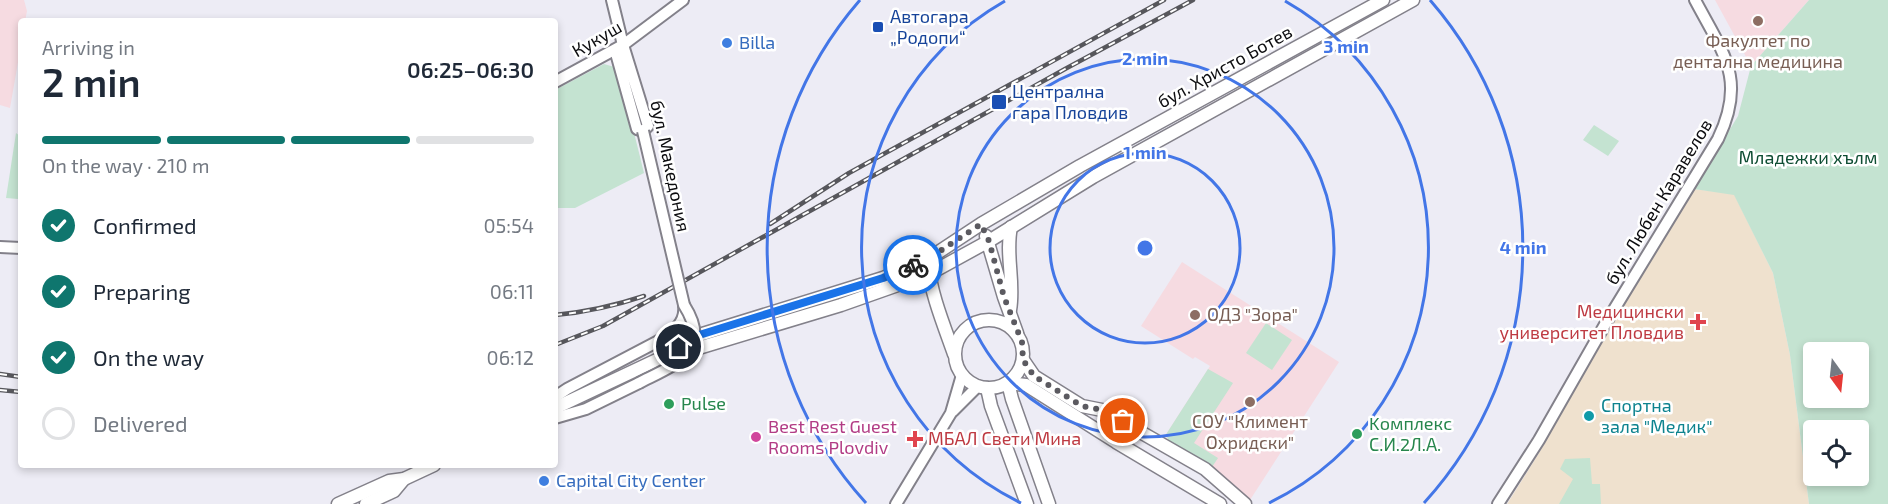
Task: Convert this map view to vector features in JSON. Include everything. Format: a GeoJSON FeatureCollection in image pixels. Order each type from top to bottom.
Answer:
{"type":"FeatureCollection","features":[{"type":"Feature","properties":{"kind":"main road","name":"бул. Христо Ботев"},"geometry":{"type":"LineString","coordinates":[[558,407],[661,358],[696,336],[883,278],[934,255],[981,224],[1080,166],[1383,0]]}},
{"type":"Feature","properties":{"kind":"main road","name":"бул. Христо Ботев"},"geometry":{"type":"LineString","coordinates":[[661,358],[841,305],[929,274],[989,241],[1093,177],[1413,0]]}},
{"type":"Feature","properties":{"kind":"main road"},"geometry":{"type":"LineString","coordinates":[[934,255],[930,260],[929,274],[957,367],[969,382],[982,387],[1001,386],[1008,383],[1019,371],[1024,351],[1004,297],[989,241],[981,224]]}},
{"type":"Feature","properties":{"kind":"main road"},"geometry":{"type":"LineString","coordinates":[[1010,311],[1012,299],[1008,240],[1011,227]]}},
{"type":"Feature","properties":{"kind":"main road"},"geometry":{"type":"LineString","coordinates":[[916,278],[935,295]]}},
{"type":"Feature","properties":{"kind":"main road"},"geometry":{"type":"LineString","coordinates":[[955,357],[957,341],[961,334],[966,328],[981,320],[997,320],[1005,323],[1018,334]]}},
{"type":"Feature","properties":{"kind":"main road"},"geometry":{"type":"LineString","coordinates":[[1023,360],[1034,376],[1082,406],[1102,410],[1205,469],[1245,504]]}},
{"type":"Feature","properties":{"kind":"main road"},"geometry":{"type":"LineString","coordinates":[[1008,383],[1049,504]]}},
{"type":"Feature","properties":{"kind":"main road"},"geometry":{"type":"LineString","coordinates":[[1008,383],[1026,385],[1220,504]]}},
{"type":"Feature","properties":{"kind":"main road"},"geometry":{"type":"LineString","coordinates":[[982,387],[1027,504]]}},
{"type":"Feature","properties":{"kind":"main road"},"geometry":{"type":"LineString","coordinates":[[338,504],[389,481],[404,479],[428,468]]}},
{"type":"Feature","properties":{"kind":"main road"},"geometry":{"type":"LineString","coordinates":[[366,504],[394,491],[404,479]]}},
{"type":"Feature","properties":{"kind":"street","name":"бул. Македония"},"geometry":{"type":"LineString","coordinates":[[558,417],[580,411],[678,363],[688,353],[694,340],[695,326],[684,305],[643,131],[648,126],[612,0]]}},
{"type":"Feature","properties":{"kind":"street","name":"Кукуш"},"geometry":{"type":"LineString","coordinates":[[558,80],[623,45],[682,0]]}},
{"type":"Feature","properties":{"kind":"street","name":"бул. Любен Каравелов"},"geometry":{"type":"LineString","coordinates":[[1498,504],[1539,440],[1606,321],[1727,121],[1732,82],[1728,63],[1695,0]]}},
{"type":"Feature","properties":{"kind":"street"},"geometry":{"type":"LineString","coordinates":[[0,247],[18,248]]}},
{"type":"Feature","properties":{"kind":"street"},"geometry":{"type":"LineString","coordinates":[[558,395],[668,336],[683,319],[684,305]]}},
{"type":"Feature","properties":{"kind":"street"},"geometry":{"type":"LineString","coordinates":[[896,504],[951,413],[962,375]]}},
{"type":"Feature","properties":{"kind":"street"},"geometry":{"type":"LineString","coordinates":[[951,413],[982,387]]}},
{"type":"Feature","properties":{"kind":"shaded area"},"geometry":{"type":"Polygon","coordinates":[[[0,0],[24,0],[27,11],[26,18],[18,18],[18,62],[10,108],[0,105],[0,0]]]}},
{"type":"Feature","properties":{"kind":"shaded area","name":"Факултет по дентална медицина"},"geometry":{"type":"Polygon","coordinates":[[[1715,0],[1809,0],[1751,66],[1715,0]]]}},
{"type":"Feature","properties":{"kind":"shaded area","name":"Медицински университет Пловдив"},"geometry":{"type":"Polygon","coordinates":[[[1694,189],[1734,194],[1773,273],[1790,355],[1803,457],[1803,486],[1807,486],[1809,504],[1507,504],[1539,453],[1632,290],[1694,189]]]}},
{"type":"Feature","properties":{"kind":"shaded area","name":"СОУ \"Климент Охридски\""},"geometry":{"type":"Polygon","coordinates":[[[1182,262],[1339,362],[1250,500],[1210,470],[1166,443],[1168,438],[1165,436],[1210,366],[1195,357],[1193,359],[1141,326],[1182,262]]]}},
{"type":"Feature","properties":{"kind":"green space","name":"Младежки хълм"},"geometry":{"type":"Polygon","coordinates":[[[1809,0],[1888,0],[1888,504],[1809,504],[1807,486],[1869,486],[1869,420],[1803,420],[1803,457],[1790,355],[1773,273],[1734,195],[1694,189],[1738,116],[1751,66],[1809,0]]]}},
{"type":"Feature","properties":{"kind":"green space"},"geometry":{"type":"Polygon","coordinates":[[[604,64],[618,68],[644,173],[575,208],[558,208],[558,88],[604,64]]]}},
{"type":"Feature","properties":{"kind":"green space"},"geometry":{"type":"Polygon","coordinates":[[[1594,125],[1619,141],[1608,156],[1583,140],[1594,125]]]}},
{"type":"Feature","properties":{"kind":"green space"},"geometry":{"type":"Polygon","coordinates":[[[16,133],[18,135],[18,199],[6,198],[16,133]]]}},
{"type":"Feature","properties":{"kind":"green space"},"geometry":{"type":"Polygon","coordinates":[[[1266,323],[1292,340],[1272,370],[1246,353],[1266,323]]]}},
{"type":"Feature","properties":{"kind":"green space"},"geometry":{"type":"Polygon","coordinates":[[[1208,369],[1233,383],[1194,443],[1218,458],[1210,470],[1166,443],[1168,438],[1165,436],[1208,369]]]}},
{"type":"Feature","properties":{"kind":"green space"},"geometry":{"type":"Polygon","coordinates":[[[1590,458],[1592,484],[1600,484],[1601,504],[1559,504],[1573,479],[1560,469],[1565,459],[1590,458]]]}},
{"type":"Feature","properties":{"kind":"railway"},"geometry":{"type":"LineString","coordinates":[[770,224],[849,173],[1164,0]]}},
{"type":"Feature","properties":{"kind":"railway"},"geometry":{"type":"LineString","coordinates":[[558,344],[603,326],[1193,0]]}},
{"type":"Feature","properties":{"kind":"railway"},"geometry":{"type":"LineString","coordinates":[[558,315],[600,308],[644,296]]}},
{"type":"Feature","properties":{"kind":"railway"},"geometry":{"type":"LineString","coordinates":[[0,374],[18,377]]}},
{"type":"Feature","properties":{"kind":"railway"},"geometry":{"type":"LineString","coordinates":[[0,390],[18,392]]}},
{"type":"Feature","properties":{"kind":"way so far"},"geometry":{"type":"LineString","coordinates":[[913,265],[934,255],[981,224],[989,241],[1004,297],[1022,342],[1023,360],[1034,376],[1082,406],[1102,410],[1123,421]]}},
{"type":"Feature","properties":{"kind":"place","name":"Факултет по дентална медицина"},"geometry":{"type":"Point","coordinates":[1758,21]}},
{"type":"Feature","properties":{"kind":"place","name":"Автогара „Родопи“"},"geometry":{"type":"Point","coordinates":[878,27]}},
{"type":"Feature","properties":{"kind":"place","name":"Billa"},"geometry":{"type":"Point","coordinates":[727,43]}},
{"type":"Feature","properties":{"kind":"place","name":"Централна гара Пловдив"},"geometry":{"type":"Point","coordinates":[999,102]}},
{"type":"Feature","properties":{"kind":"place","name":"ОДЗ \"Зора\""},"geometry":{"type":"Point","coordinates":[1195,315]}},
{"type":"Feature","properties":{"kind":"place","name":"Медицински университет Пловдив"},"geometry":{"type":"Point","coordinates":[1698,322]}},
{"type":"Feature","properties":{"kind":"place","name":"СОУ \"Климент Охридски\""},"geometry":{"type":"Point","coordinates":[1250,402]}},
{"type":"Feature","properties":{"kind":"place","name":"Pulse"},"geometry":{"type":"Point","coordinates":[669,404]}},
{"type":"Feature","properties":{"kind":"place","name":"Спортна зала \"Медик\""},"geometry":{"type":"Point","coordinates":[1589,416]}},
{"type":"Feature","properties":{"kind":"place","name":"Kомплекс С.И.2Л.А."},"geometry":{"type":"Point","coordinates":[1357,434]}},
{"type":"Feature","properties":{"kind":"place","name":"Best Rest Guest Rooms Plovdiv"},"geometry":{"type":"Point","coordinates":[756,437]}},
{"type":"Feature","properties":{"kind":"place","name":"МБАЛ Свети Мина"},"geometry":{"type":"Point","coordinates":[915,439]}},
{"type":"Feature","properties":{"kind":"place","name":"Capital City Center"},"geometry":{"type":"Point","coordinates":[544,481]}},
{"type":"Feature","properties":{"kind":"route"},"geometry":{"type":"LineString","coordinates":[[679,347],[696,336],[883,278],[913,265]]}}]}
